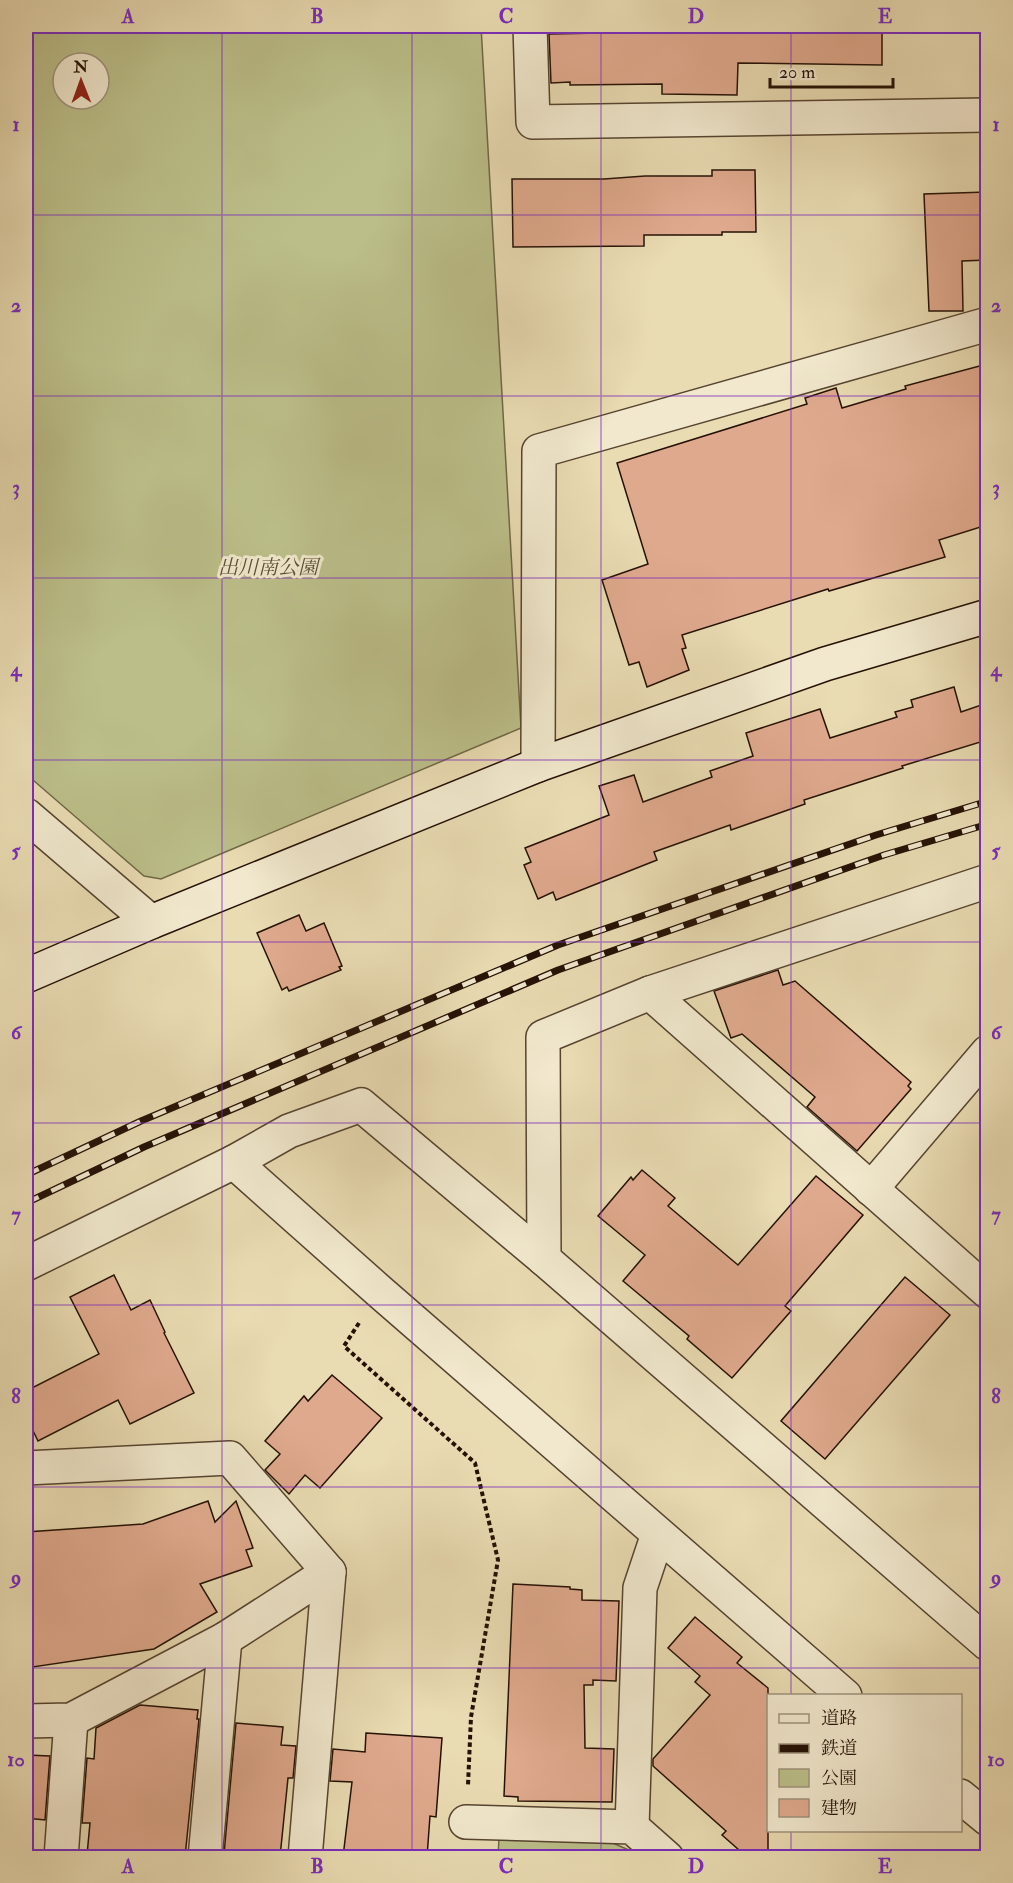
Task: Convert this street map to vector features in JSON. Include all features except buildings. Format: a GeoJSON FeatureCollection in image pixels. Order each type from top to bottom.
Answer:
{"type":"FeatureCollection","features":[{"type":"Feature","properties":{"kind":"street"},"geometry":{"type":"LineString","coordinates":[[530,26],[533,122],[987,115]]}},
{"type":"Feature","properties":{"kind":"street"},"geometry":{"type":"LineString","coordinates":[[538,765],[539,451],[987,324]]}},
{"type":"Feature","properties":{"kind":"street"},"geometry":{"type":"LineString","coordinates":[[26,976],[151,922],[538,765],[825,664],[987,616]]}},
{"type":"Feature","properties":{"kind":"street"},"geometry":{"type":"LineString","coordinates":[[26,814],[151,922]]}},
{"type":"Feature","properties":{"kind":"street"},"geometry":{"type":"LineString","coordinates":[[544,1259],[543,1037],[650,993],[987,881]]}},
{"type":"Feature","properties":{"kind":"street"},"geometry":{"type":"LineString","coordinates":[[650,993],[987,1292]]}},
{"type":"Feature","properties":{"kind":"street"},"geometry":{"type":"LineString","coordinates":[[871,1189],[987,1052]]}},
{"type":"Feature","properties":{"kind":"street"},"geometry":{"type":"LineString","coordinates":[[26,1264],[234,1161],[289,1131],[361,1106],[544,1259],[987,1644]]}},
{"type":"Feature","properties":{"kind":"street"},"geometry":{"type":"LineString","coordinates":[[234,1161],[379,1291],[844,1694]]}},
{"type":"Feature","properties":{"kind":"street"},"geometry":{"type":"LineString","coordinates":[[26,1468],[230,1458],[329,1572],[305,1857]]}},
{"type":"Feature","properties":{"kind":"street"},"geometry":{"type":"LineString","coordinates":[[632,1827],[640,1588],[658,1534]]}},
{"type":"Feature","properties":{"kind":"street"},"geometry":{"type":"LineString","coordinates":[[26,1721],[71,1720],[225,1639],[329,1572]]}},
{"type":"Feature","properties":{"kind":"street"},"geometry":{"type":"LineString","coordinates":[[205,1857],[225,1639]]}},
{"type":"Feature","properties":{"kind":"street"},"geometry":{"type":"LineString","coordinates":[[61,1857],[71,1720]]}},
{"type":"Feature","properties":{"kind":"street"},"geometry":{"type":"LineString","coordinates":[[962,1798],[987,1819]]}},
{"type":"Feature","properties":{"kind":"street"},"geometry":{"type":"LineString","coordinates":[[466,1821],[632,1827],[668,1857]]}},
{"type":"Feature","properties":{"kind":"path"},"geometry":{"type":"LineString","coordinates":[[379,1291],[344,1346],[475,1463],[498,1560],[471,1717],[466,1821]]}},
{"type":"Feature","properties":{"kind":"green space","name":"出川南公園"},"geometry":{"type":"Polygon","coordinates":[[[26,26],[481,26],[521,728],[161,879],[144,876],[26,774],[26,26]]]}},
{"type":"Feature","properties":{"kind":"green space"},"geometry":{"type":"Polygon","coordinates":[[[499,1837],[606,1840],[639,1857],[498,1858],[499,1837]]]}},
{"type":"Feature","properties":{"kind":"railway"},"geometry":{"type":"LineString","coordinates":[[26,1175],[141,1121],[558,945],[876,835],[988,801]]}},
{"type":"Feature","properties":{"kind":"railway"},"geometry":{"type":"LineString","coordinates":[[26,1203],[144,1147],[558,970],[884,855],[988,824]]}}]}
